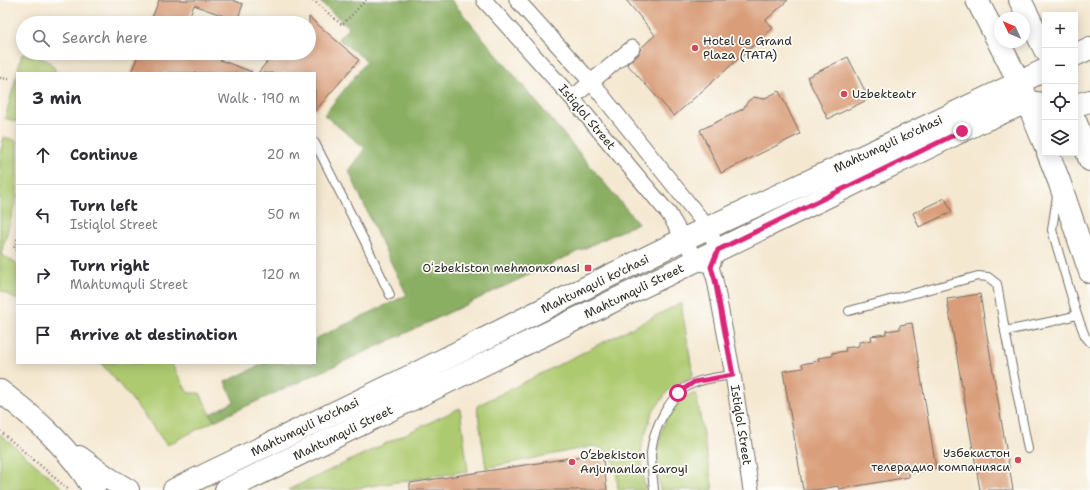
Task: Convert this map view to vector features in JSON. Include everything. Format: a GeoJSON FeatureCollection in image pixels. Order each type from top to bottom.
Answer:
{"type":"FeatureCollection","features":[{"type":"Feature","properties":{"kind":"main road"},"geometry":{"type":"LineString","coordinates":[[977,0],[1019,82],[1036,103],[1042,131]]}},
{"type":"Feature","properties":{"kind":"main road"},"geometry":{"type":"LineString","coordinates":[[1020,0],[1044,48]]}},
{"type":"Feature","properties":{"kind":"main road"},"geometry":{"type":"LineString","coordinates":[[1078,54],[1090,48]]}},
{"type":"Feature","properties":{"kind":"main road"},"geometry":{"type":"LineString","coordinates":[[1019,82],[1042,71]]}},
{"type":"Feature","properties":{"kind":"main road","name":"Mahtumquli ko'chasi"},"geometry":{"type":"LineString","coordinates":[[174,490],[421,372],[684,239],[1019,82]]}},
{"type":"Feature","properties":{"kind":"main road"},"geometry":{"type":"LineString","coordinates":[[1036,103],[1043,84]]}},
{"type":"Feature","properties":{"kind":"main road"},"geometry":{"type":"LineString","coordinates":[[1078,104],[1090,100]]}},
{"type":"Feature","properties":{"kind":"main road","name":"Mahtumquli Street"},"geometry":{"type":"LineString","coordinates":[[226,490],[708,259],[978,123],[1036,103]]}},
{"type":"Feature","properties":{"kind":"main road"},"geometry":{"type":"LineString","coordinates":[[1078,128],[1090,160]]}},
{"type":"Feature","properties":{"kind":"main road"},"geometry":{"type":"LineString","coordinates":[[1049,156],[1090,272]]}},
{"type":"Feature","properties":{"kind":"main road"},"geometry":{"type":"LineString","coordinates":[[0,380],[54,437],[76,464],[94,490]]}},
{"type":"Feature","properties":{"kind":"main road"},"geometry":{"type":"LineString","coordinates":[[0,392],[23,409],[54,437],[108,478],[128,490]]}},
{"type":"Feature","properties":{"kind":"street","name":"Istiqlol Street"},"geometry":{"type":"LineString","coordinates":[[484,0],[572,98],[669,214],[684,239],[708,259]]}},
{"type":"Feature","properties":{"kind":"street","name":"Istiqlol Street"},"geometry":{"type":"LineString","coordinates":[[518,0],[592,83],[708,228],[708,259],[715,280],[733,375],[751,490]]}},
{"type":"Feature","properties":{"kind":"street"},"geometry":{"type":"LineString","coordinates":[[572,98],[592,83],[632,48]]}},
{"type":"Feature","properties":{"kind":"lane"},"geometry":{"type":"LineString","coordinates":[[316,145],[390,295]]}},
{"type":"Feature","properties":{"kind":"lane"},"geometry":{"type":"LineString","coordinates":[[1059,181],[1052,230],[1077,315],[1085,336],[1090,342]]}},
{"type":"Feature","properties":{"kind":"lane"},"geometry":{"type":"LineString","coordinates":[[849,311],[978,276],[988,277],[997,284],[1028,449]]}},
{"type":"Feature","properties":{"kind":"lane"},"geometry":{"type":"LineString","coordinates":[[1005,331],[1077,315]]}},
{"type":"Feature","properties":{"kind":"lane"},"geometry":{"type":"LineString","coordinates":[[654,490],[651,455],[652,445],[668,405],[678,393],[694,382],[733,375]]}},
{"type":"Feature","properties":{"kind":"path"},"geometry":{"type":"LineString","coordinates":[[313,0],[342,25],[366,0]]}},
{"type":"Feature","properties":{"kind":"path"},"geometry":{"type":"LineString","coordinates":[[0,78],[10,78]]}},
{"type":"Feature","properties":{"kind":"path"},"geometry":{"type":"LineString","coordinates":[[0,431],[69,490]]}},
{"type":"Feature","properties":{"kind":"green space"},"geometry":{"type":"Polygon","coordinates":[[[318,0],[451,0],[638,223],[406,333],[214,421],[210,414],[234,402],[225,382],[263,364],[316,364],[316,339],[407,295],[378,236],[349,171],[365,148],[324,115],[367,61],[338,39],[349,27],[318,0]]]}},
{"type":"Feature","properties":{"kind":"green space"},"geometry":{"type":"Polygon","coordinates":[[[20,60],[45,60],[51,64],[56,72],[17,72],[20,60]]]}},
{"type":"Feature","properties":{"kind":"green space"},"geometry":{"type":"Polygon","coordinates":[[[16,78],[16,122],[5,118],[16,78]]]}},
{"type":"Feature","properties":{"kind":"green space"},"geometry":{"type":"Polygon","coordinates":[[[4,137],[16,141],[16,201],[1,254],[16,263],[16,299],[0,290],[0,154],[4,137]]]}},
{"type":"Feature","properties":{"kind":"green space"},"geometry":{"type":"Polygon","coordinates":[[[681,303],[693,375],[670,388],[652,413],[642,444],[641,456],[645,490],[618,490],[614,462],[607,452],[601,448],[593,446],[486,468],[477,406],[681,303]]]}},
{"type":"Feature","properties":{"kind":"green space"},"geometry":{"type":"Polygon","coordinates":[[[102,364],[172,364],[188,393],[200,393],[214,421],[167,445],[130,397],[102,364]]]}},
{"type":"Feature","properties":{"kind":"green space"},"geometry":{"type":"Polygon","coordinates":[[[696,393],[713,490],[660,490],[657,454],[662,429],[669,414],[679,401],[696,393]]]}},
{"type":"Feature","properties":{"kind":"green space"},"geometry":{"type":"Polygon","coordinates":[[[460,408],[468,471],[345,490],[288,490],[460,408]]]}},
{"type":"Feature","properties":{"kind":"green space"},"geometry":{"type":"Polygon","coordinates":[[[0,434],[58,484],[65,490],[0,490],[0,434]]]}},
{"type":"Feature","properties":{"kind":"building"},"geometry":{"type":"Polygon","coordinates":[[[159,0],[232,0],[243,4],[239,16],[224,16],[194,5],[190,16],[153,16],[159,0]]]}},
{"type":"Feature","properties":{"kind":"building","name":"Hotel Le Grand Plaza (TATA)"},"geometry":{"type":"Polygon","coordinates":[[[626,0],[788,0],[766,20],[773,28],[674,116],[627,64],[638,55],[641,48],[655,35],[626,0]]]}},
{"type":"Feature","properties":{"kind":"building"},"geometry":{"type":"Polygon","coordinates":[[[316,23],[359,60],[316,110],[316,72],[259,72],[268,60],[316,60],[316,23]]]}},
{"type":"Feature","properties":{"kind":"building"},"geometry":{"type":"Polygon","coordinates":[[[848,57],[869,99],[828,119],[807,77],[848,57]]]}},
{"type":"Feature","properties":{"kind":"building"},"geometry":{"type":"Polygon","coordinates":[[[136,60],[220,60],[252,72],[131,72],[136,60]]]}},
{"type":"Feature","properties":{"kind":"building"},"geometry":{"type":"Polygon","coordinates":[[[779,91],[800,134],[721,173],[700,130],[743,109],[748,101],[754,97],[763,99],[779,91]]]}},
{"type":"Feature","properties":{"kind":"building"},"geometry":{"type":"Polygon","coordinates":[[[945,198],[952,212],[919,227],[913,213],[945,198]]]}},
{"type":"Feature","properties":{"kind":"building"},"geometry":{"type":"Polygon","coordinates":[[[980,294],[1013,490],[980,490],[947,299],[980,294]]]}},
{"type":"Feature","properties":{"kind":"building"},"geometry":{"type":"Polygon","coordinates":[[[912,323],[936,468],[909,473],[909,477],[839,489],[838,486],[815,490],[803,490],[783,371],[803,368],[802,364],[819,361],[818,358],[832,356],[832,353],[846,351],[845,348],[859,346],[859,342],[872,340],[871,336],[886,334],[886,331],[900,329],[900,325],[912,323]]]}},
{"type":"Feature","properties":{"kind":"building","name":"O‘zbekiston Anjumanlar Saroyi"},"geometry":{"type":"Polygon","coordinates":[[[602,453],[607,490],[410,490],[410,483],[602,453]]]}},
{"type":"Feature","properties":{"kind":"place","name":"Hotel Le Grand Plaza (TATA)"},"geometry":{"type":"Point","coordinates":[695,48]}},
{"type":"Feature","properties":{"kind":"place","name":"Uzbekteatr"},"geometry":{"type":"Point","coordinates":[844,94]}},
{"type":"Feature","properties":{"kind":"place","name":"Oʻzbekiston mehmonxonasi"},"geometry":{"type":"Point","coordinates":[588,268]}},
{"type":"Feature","properties":{"kind":"place","name":"Узбекистон телерадио компанияси"},"geometry":{"type":"Point","coordinates":[1018,460]}},
{"type":"Feature","properties":{"kind":"place","name":"O‘zbekiston Anjumanlar Saroyi"},"geometry":{"type":"Point","coordinates":[572,462]}},
{"type":"Feature","properties":{"kind":"route"},"geometry":{"type":"LineString","coordinates":[[678,393],[694,382],[733,375],[715,280],[711,267],[718,250],[962,131]]}}]}
